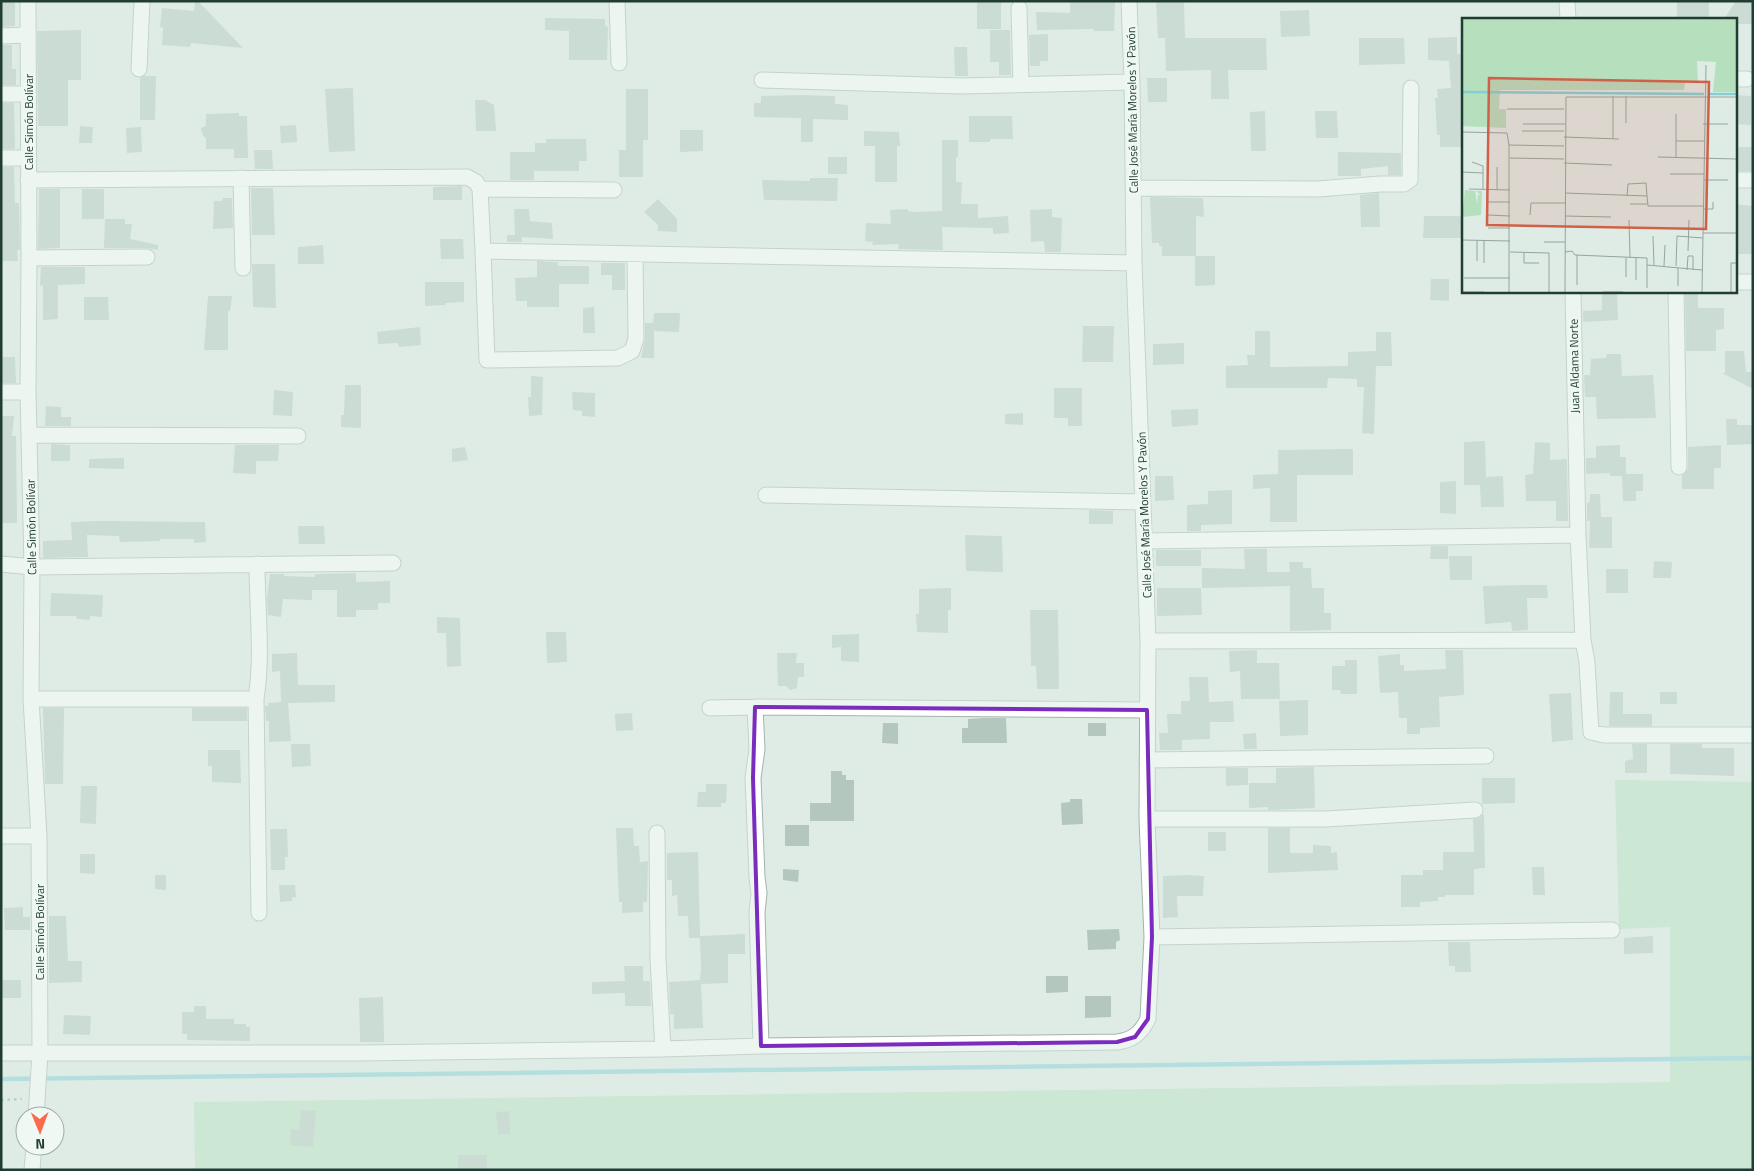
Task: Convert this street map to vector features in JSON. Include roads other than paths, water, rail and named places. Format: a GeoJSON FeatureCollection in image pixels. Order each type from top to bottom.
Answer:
{"type":"FeatureCollection","features":[{"type":"Feature","properties":{"kind":"street","name":"Calle Simón Bolívar"},"geometry":{"type":"LineString","coordinates":[[28,1],[28,392],[32,567],[32,699],[38,836],[40,1053],[37,1106]]}},
{"type":"Feature","properties":{"kind":"street"},"geometry":{"type":"LineString","coordinates":[[139,69],[142,1]]}},
{"type":"Feature","properties":{"kind":"street"},"geometry":{"type":"LineString","coordinates":[[617,1],[619,63]]}},
{"type":"Feature","properties":{"kind":"street","name":"Calle José María Morelos Y Pavón"},"geometry":{"type":"LineString","coordinates":[[761,1046],[1117,1042],[1135,1037],[1148,1019],[1152,937],[1147,819],[1146,710],[1148,641],[1134,262],[1129,1]]}},
{"type":"Feature","properties":{"kind":"street"},"geometry":{"type":"LineString","coordinates":[[1566,1],[1568,18]]}},
{"type":"Feature","properties":{"kind":"street"},"geometry":{"type":"LineString","coordinates":[[1019,8],[1021,84]]}},
{"type":"Feature","properties":{"kind":"street"},"geometry":{"type":"LineString","coordinates":[[1,36],[27,36]]}},
{"type":"Feature","properties":{"kind":"street"},"geometry":{"type":"LineString","coordinates":[[762,80],[961,86],[1132,82]]}},
{"type":"Feature","properties":{"kind":"street"},"geometry":{"type":"LineString","coordinates":[[1134,188],[1318,189],[1404,184],[1410,180],[1411,88]]}},
{"type":"Feature","properties":{"kind":"street"},"geometry":{"type":"LineString","coordinates":[[1,94],[29,94]]}},
{"type":"Feature","properties":{"kind":"street"},"geometry":{"type":"LineString","coordinates":[[1,158],[28,158]]}},
{"type":"Feature","properties":{"kind":"street"},"geometry":{"type":"LineString","coordinates":[[28,180],[467,177],[476,182],[480,189],[488,360],[618,358],[632,350],[636,338],[635,254]]}},
{"type":"Feature","properties":{"kind":"street"},"geometry":{"type":"LineString","coordinates":[[241,178],[243,268]]}},
{"type":"Feature","properties":{"kind":"street"},"geometry":{"type":"LineString","coordinates":[[1736,180],[1751,180]]}},
{"type":"Feature","properties":{"kind":"street"},"geometry":{"type":"LineString","coordinates":[[480,189],[614,190]]}},
{"type":"Feature","properties":{"kind":"street"},"geometry":{"type":"LineString","coordinates":[[483,251],[1134,262]]}},
{"type":"Feature","properties":{"kind":"street"},"geometry":{"type":"LineString","coordinates":[[29,258],[147,257]]}},
{"type":"Feature","properties":{"kind":"street"},"geometry":{"type":"LineString","coordinates":[[1736,282],[1753,282]]}},
{"type":"Feature","properties":{"kind":"street","name":"Juan Aldama Norte"},"geometry":{"type":"LineString","coordinates":[[1573,292],[1578,535],[1591,732],[1604,736],[1627,734],[1753,735]]}},
{"type":"Feature","properties":{"kind":"street"},"geometry":{"type":"LineString","coordinates":[[1676,292],[1679,467]]}},
{"type":"Feature","properties":{"kind":"street"},"geometry":{"type":"LineString","coordinates":[[1,392],[28,392]]}},
{"type":"Feature","properties":{"kind":"street"},"geometry":{"type":"LineString","coordinates":[[29,435],[298,436]]}},
{"type":"Feature","properties":{"kind":"street"},"geometry":{"type":"LineString","coordinates":[[766,495],[1143,502]]}},
{"type":"Feature","properties":{"kind":"street"},"geometry":{"type":"LineString","coordinates":[[1144,541],[1578,535]]}},
{"type":"Feature","properties":{"kind":"street"},"geometry":{"type":"LineString","coordinates":[[1,564],[32,567],[393,563]]}},
{"type":"Feature","properties":{"kind":"street"},"geometry":{"type":"LineString","coordinates":[[257,564],[260,660],[256,700],[259,912]]}},
{"type":"Feature","properties":{"kind":"street"},"geometry":{"type":"LineString","coordinates":[[1148,641],[1584,640]]}},
{"type":"Feature","properties":{"kind":"street"},"geometry":{"type":"LineString","coordinates":[[32,699],[256,700]]}},
{"type":"Feature","properties":{"kind":"street"},"geometry":{"type":"LineString","coordinates":[[1,1054],[360,1053],[761,1046],[757,912],[759,893],[756,877],[753,778],[757,749],[755,707]]}},
{"type":"Feature","properties":{"kind":"street"},"geometry":{"type":"LineString","coordinates":[[710,708],[1146,710]]}},
{"type":"Feature","properties":{"kind":"street"},"geometry":{"type":"LineString","coordinates":[[1147,760],[1486,756]]}},
{"type":"Feature","properties":{"kind":"street"},"geometry":{"type":"LineString","coordinates":[[1147,819],[1326,819],[1475,810]]}},
{"type":"Feature","properties":{"kind":"street"},"geometry":{"type":"LineString","coordinates":[[657,833],[658,959],[663,1049]]}},
{"type":"Feature","properties":{"kind":"street"},"geometry":{"type":"LineString","coordinates":[[1,836],[38,836]]}},
{"type":"Feature","properties":{"kind":"street"},"geometry":{"type":"LineString","coordinates":[[1152,937],[1612,930]]}},
{"type":"Feature","properties":{"kind":"street"},"geometry":{"type":"LineString","coordinates":[[32,1170],[33,1156]]}},
{"type":"Feature","properties":{"kind":"waterway"},"geometry":{"type":"LineString","coordinates":[[1,1079],[1753,1058]]}}]}
